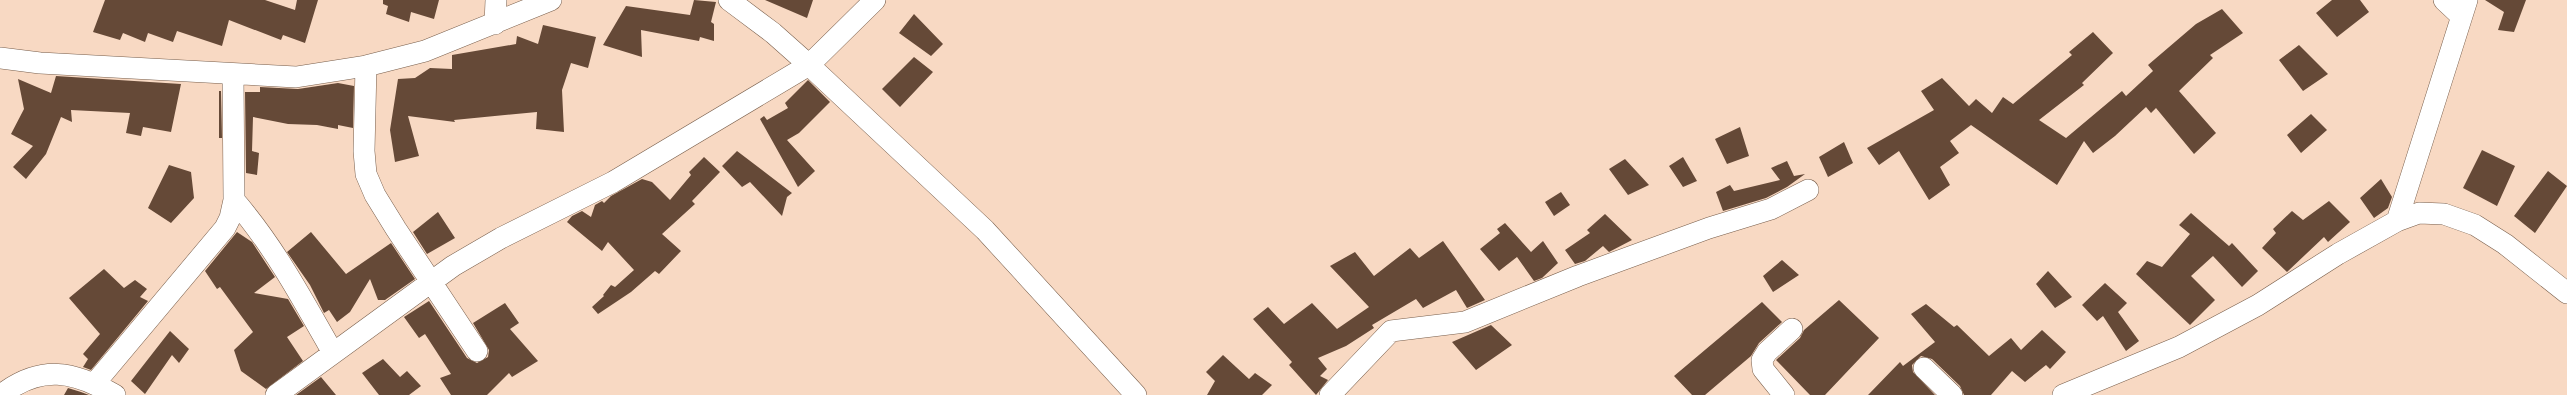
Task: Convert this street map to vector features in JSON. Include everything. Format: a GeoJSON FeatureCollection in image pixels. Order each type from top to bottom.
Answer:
{"type":"FeatureCollection","features":[{"type":"Feature","properties":{"kind":"street"},"geometry":{"type":"LineString","coordinates":[[495,24],[496,0]]}},
{"type":"Feature","properties":{"kind":"street"},"geometry":{"type":"LineString","coordinates":[[0,58],[40,63],[233,75],[296,77],[366,66],[425,51],[495,24],[551,0]]}},
{"type":"Feature","properties":{"kind":"street"},"geometry":{"type":"LineString","coordinates":[[729,0],[773,33],[809,65],[985,230],[1136,395]]}},
{"type":"Feature","properties":{"kind":"street"},"geometry":{"type":"LineString","coordinates":[[276,395],[453,266],[501,238],[613,182],[809,65],[875,0]]}},
{"type":"Feature","properties":{"kind":"street"},"geometry":{"type":"LineString","coordinates":[[2397,221],[2464,7],[2444,0]]}},
{"type":"Feature","properties":{"kind":"street"},"geometry":{"type":"LineString","coordinates":[[366,66],[364,151],[366,174],[375,195],[477,351]]}},
{"type":"Feature","properties":{"kind":"street"},"geometry":{"type":"LineString","coordinates":[[95,383],[225,228],[230,218],[234,200],[233,75]]}},
{"type":"Feature","properties":{"kind":"street"},"geometry":{"type":"LineString","coordinates":[[1330,395],[1391,331],[1465,322],[1585,273],[1709,228],[1771,209],[1808,190]]}},
{"type":"Feature","properties":{"kind":"street"},"geometry":{"type":"LineString","coordinates":[[234,200],[270,246],[333,353]]}},
{"type":"Feature","properties":{"kind":"street"},"geometry":{"type":"LineString","coordinates":[[2063,395],[2179,347],[2206,334],[2258,305],[2338,254],[2397,221],[2419,213],[2444,214],[2475,226],[2505,244],[2567,293]]}},
{"type":"Feature","properties":{"kind":"street"},"geometry":{"type":"LineString","coordinates":[[1784,395],[1763,368],[1762,360],[1767,352],[1792,329]]}},
{"type":"Feature","properties":{"kind":"street"},"geometry":{"type":"LineString","coordinates":[[1924,368],[1952,395]]}},
{"type":"Feature","properties":{"kind":"street"},"geometry":{"type":"LineString","coordinates":[[1,395],[14,385],[31,376],[50,374],[70,375],[95,383],[115,395]]}},
{"type":"Feature","properties":{"kind":"building"},"geometry":{"type":"Polygon","coordinates":[[[105,0],[265,0],[295,10],[297,0],[318,0],[305,43],[283,35],[281,40],[229,20],[222,46],[177,31],[173,42],[148,33],[145,42],[123,33],[120,40],[93,32],[105,0]]]}},
{"type":"Feature","properties":{"kind":"building"},"geometry":{"type":"Polygon","coordinates":[[[383,0],[439,0],[434,19],[411,12],[409,22],[386,14],[388,6],[383,4],[383,0]]]}},
{"type":"Feature","properties":{"kind":"building"},"geometry":{"type":"Polygon","coordinates":[[[694,0],[716,2],[711,22],[714,24],[714,41],[700,37],[699,41],[641,30],[642,57],[603,45],[626,6],[690,15],[694,0]]]}},
{"type":"Feature","properties":{"kind":"building"},"geometry":{"type":"Polygon","coordinates":[[[765,0],[813,0],[807,18],[765,0]]]}},
{"type":"Feature","properties":{"kind":"building"},"geometry":{"type":"Polygon","coordinates":[[[2332,0],[2360,0],[2369,12],[2337,37],[2316,13],[2332,0]]]}},
{"type":"Feature","properties":{"kind":"building"},"geometry":{"type":"Polygon","coordinates":[[[2485,0],[2526,0],[2514,32],[2498,30],[2504,12],[2485,0]]]}},
{"type":"Feature","properties":{"kind":"building"},"geometry":{"type":"Polygon","coordinates":[[[2222,9],[2243,33],[2210,55],[2213,58],[2179,91],[2216,133],[2194,154],[2156,108],[2151,113],[2146,107],[2115,136],[2093,153],[2084,141],[2057,185],[1971,125],[1950,141],[1959,153],[1940,167],[1950,185],[1929,200],[1899,151],[1879,165],[1867,148],[1934,110],[1921,91],[1942,78],[1969,106],[1976,99],[1992,113],[2003,97],[2013,104],[2072,55],[2069,52],[2093,32],[2113,53],[2082,83],[2084,85],[2039,120],[2066,138],[2122,91],[2126,96],[2153,71],[2148,65],[2196,24],[2222,9]]]}},
{"type":"Feature","properties":{"kind":"building"},"geometry":{"type":"Polygon","coordinates":[[[914,14],[943,44],[931,56],[899,33],[914,14]]]}},
{"type":"Feature","properties":{"kind":"building"},"geometry":{"type":"Polygon","coordinates":[[[543,25],[596,37],[588,68],[571,63],[562,90],[564,132],[536,129],[537,112],[454,120],[455,122],[408,116],[419,156],[395,162],[390,130],[398,79],[415,78],[430,68],[452,69],[452,55],[516,44],[517,36],[538,44],[543,25]]]}},
{"type":"Feature","properties":{"kind":"building"},"geometry":{"type":"Polygon","coordinates":[[[2299,45],[2328,74],[2303,91],[2279,60],[2299,45]]]}},
{"type":"Feature","properties":{"kind":"building"},"geometry":{"type":"Polygon","coordinates":[[[914,57],[933,72],[900,107],[882,89],[914,57]]]}},
{"type":"Feature","properties":{"kind":"building"},"geometry":{"type":"Polygon","coordinates":[[[56,76],[181,84],[171,132],[143,127],[141,136],[126,133],[130,113],[71,110],[72,122],[61,117],[46,154],[26,179],[13,167],[33,146],[11,134],[24,109],[18,79],[51,93],[56,76]]]}},
{"type":"Feature","properties":{"kind":"building"},"geometry":{"type":"Polygon","coordinates":[[[808,80],[830,102],[799,133],[787,140],[815,171],[798,187],[760,119],[764,116],[767,120],[788,108],[785,103],[808,80]]]}},
{"type":"Feature","properties":{"kind":"building"},"geometry":{"type":"Polygon","coordinates":[[[338,83],[354,86],[353,128],[338,125],[338,129],[317,125],[288,124],[253,117],[252,151],[259,153],[257,175],[246,173],[245,92],[260,92],[260,87],[298,89],[338,83]]]}},
{"type":"Feature","properties":{"kind":"building"},"geometry":{"type":"Polygon","coordinates":[[[219,91],[221,91],[222,138],[219,138],[219,91]]]}},
{"type":"Feature","properties":{"kind":"building"},"geometry":{"type":"Polygon","coordinates":[[[2311,114],[2327,130],[2301,153],[2287,135],[2311,114]]]}},
{"type":"Feature","properties":{"kind":"building"},"geometry":{"type":"Polygon","coordinates":[[[1740,127],[1749,156],[1727,164],[1715,139],[1740,127]]]}},
{"type":"Feature","properties":{"kind":"building"},"geometry":{"type":"Polygon","coordinates":[[[1844,142],[1853,163],[1828,177],[1819,157],[1844,142]]]}},
{"type":"Feature","properties":{"kind":"building"},"geometry":{"type":"Polygon","coordinates":[[[2482,150],[2515,166],[2497,206],[2463,188],[2482,150]]]}},
{"type":"Feature","properties":{"kind":"building"},"geometry":{"type":"Polygon","coordinates":[[[737,151],[792,193],[787,197],[782,216],[750,182],[742,187],[722,166],[737,151]]]}},
{"type":"Feature","properties":{"kind":"building"},"geometry":{"type":"Polygon","coordinates":[[[704,157],[720,172],[692,201],[695,204],[662,234],[681,251],[659,274],[655,271],[631,292],[598,314],[592,307],[604,296],[603,295],[611,285],[615,287],[634,270],[608,242],[602,251],[567,222],[572,216],[582,211],[591,217],[595,205],[602,201],[604,203],[611,196],[642,179],[652,182],[670,200],[691,175],[689,172],[704,157]]]}},
{"type":"Feature","properties":{"kind":"building"},"geometry":{"type":"Polygon","coordinates":[[[1683,157],[1697,181],[1683,187],[1669,166],[1683,157]]]}},
{"type":"Feature","properties":{"kind":"building"},"geometry":{"type":"Polygon","coordinates":[[[1625,159],[1649,185],[1628,195],[1609,169],[1625,159]]]}},
{"type":"Feature","properties":{"kind":"building"},"geometry":{"type":"Polygon","coordinates":[[[1787,161],[1794,176],[1805,174],[1787,187],[1766,198],[1723,211],[1716,192],[1730,185],[1734,191],[1780,180],[1771,168],[1787,161]]]}},
{"type":"Feature","properties":{"kind":"building"},"geometry":{"type":"Polygon","coordinates":[[[169,165],[191,172],[194,198],[171,223],[148,208],[169,165]]]}},
{"type":"Feature","properties":{"kind":"building"},"geometry":{"type":"Polygon","coordinates":[[[2548,171],[2567,186],[2535,233],[2514,216],[2548,171]]]}},
{"type":"Feature","properties":{"kind":"building"},"geometry":{"type":"Polygon","coordinates":[[[2381,179],[2392,197],[2388,208],[2374,218],[2360,198],[2381,179]]]}},
{"type":"Feature","properties":{"kind":"building"},"geometry":{"type":"Polygon","coordinates":[[[1561,192],[1570,205],[1554,216],[1545,202],[1561,192]]]}},
{"type":"Feature","properties":{"kind":"building"},"geometry":{"type":"Polygon","coordinates":[[[2329,201],[2350,222],[2328,242],[2324,237],[2287,272],[2262,248],[2276,233],[2273,229],[2292,211],[2303,220],[2329,201]]]}},
{"type":"Feature","properties":{"kind":"building"},"geometry":{"type":"Polygon","coordinates":[[[438,212],[455,238],[427,254],[413,232],[438,212]]]}},
{"type":"Feature","properties":{"kind":"building"},"geometry":{"type":"Polygon","coordinates":[[[2191,213],[2229,246],[2232,243],[2258,271],[2242,287],[2213,256],[2191,276],[2215,300],[2190,325],[2136,274],[2147,261],[2162,267],[2190,234],[2179,225],[2191,213]]]}},
{"type":"Feature","properties":{"kind":"building"},"geometry":{"type":"Polygon","coordinates":[[[1605,214],[1632,240],[1609,252],[1603,246],[1585,261],[1575,264],[1565,250],[1590,233],[1587,230],[1605,214]]]}},
{"type":"Feature","properties":{"kind":"building"},"geometry":{"type":"Polygon","coordinates":[[[1505,223],[1531,252],[1543,241],[1558,263],[1542,278],[1534,281],[1517,257],[1499,271],[1480,249],[1500,233],[1497,229],[1505,223]]]}},
{"type":"Feature","properties":{"kind":"building"},"geometry":{"type":"Polygon","coordinates":[[[237,232],[252,242],[275,277],[254,293],[288,299],[304,326],[287,337],[303,361],[266,389],[241,371],[234,350],[253,332],[220,287],[217,289],[205,271],[237,232]]]}},
{"type":"Feature","properties":{"kind":"building"},"geometry":{"type":"Polygon","coordinates":[[[311,232],[346,274],[391,243],[415,279],[385,300],[378,300],[370,279],[350,312],[337,322],[329,310],[324,313],[310,285],[287,252],[311,232]]]}},
{"type":"Feature","properties":{"kind":"building"},"geometry":{"type":"Polygon","coordinates":[[[1443,241],[1485,300],[1467,308],[1456,290],[1423,308],[1416,299],[1372,325],[1374,328],[1346,346],[1318,358],[1327,369],[1320,376],[1328,380],[1316,395],[1289,365],[1292,362],[1253,319],[1268,307],[1284,324],[1312,303],[1337,329],[1369,307],[1330,266],[1355,252],[1374,276],[1410,248],[1419,258],[1443,241]]]}},
{"type":"Feature","properties":{"kind":"building"},"geometry":{"type":"Polygon","coordinates":[[[1782,260],[1799,275],[1773,292],[1763,276],[1782,260]]]}},
{"type":"Feature","properties":{"kind":"building"},"geometry":{"type":"Polygon","coordinates":[[[104,269],[124,288],[135,280],[147,289],[140,297],[148,301],[91,370],[83,367],[88,359],[83,354],[100,334],[69,298],[104,269]]]}},
{"type":"Feature","properties":{"kind":"building"},"geometry":{"type":"Polygon","coordinates":[[[2048,271],[2072,297],[2055,308],[2036,284],[2048,271]]]}},
{"type":"Feature","properties":{"kind":"building"},"geometry":{"type":"Polygon","coordinates":[[[2105,283],[2127,303],[2118,312],[2139,341],[2126,351],[2103,316],[2097,321],[2082,305],[2105,283]]]}},
{"type":"Feature","properties":{"kind":"building"},"geometry":{"type":"Polygon","coordinates":[[[1839,300],[1879,338],[1825,395],[1810,395],[1776,360],[1800,338],[1804,330],[1839,300]]]}},
{"type":"Feature","properties":{"kind":"building"},"geometry":{"type":"Polygon","coordinates":[[[429,301],[467,358],[477,363],[488,357],[489,350],[473,323],[505,303],[519,323],[510,329],[538,361],[512,377],[509,373],[487,395],[451,395],[440,378],[451,374],[425,334],[419,338],[404,317],[429,301]]]}},
{"type":"Feature","properties":{"kind":"building"},"geometry":{"type":"Polygon","coordinates":[[[1762,302],[1782,322],[1759,343],[1751,356],[1705,395],[1692,395],[1674,376],[1762,302]]]}},
{"type":"Feature","properties":{"kind":"building"},"geometry":{"type":"Polygon","coordinates":[[[1926,304],[1954,327],[1957,325],[1989,356],[2011,338],[2021,350],[2042,330],[2066,352],[2050,369],[2046,365],[2025,382],[2012,371],[1991,395],[1964,395],[1960,386],[1932,359],[1921,356],[1912,365],[1913,372],[1935,395],[1868,395],[1900,362],[1903,366],[1935,342],[1911,314],[1926,304]]]}},
{"type":"Feature","properties":{"kind":"building"},"geometry":{"type":"Polygon","coordinates":[[[1491,325],[1512,345],[1476,370],[1452,342],[1491,325]]]}},
{"type":"Feature","properties":{"kind":"building"},"geometry":{"type":"Polygon","coordinates":[[[170,331],[189,349],[179,363],[172,355],[145,394],[131,381],[170,331]]]}},
{"type":"Feature","properties":{"kind":"building"},"geometry":{"type":"Polygon","coordinates":[[[1223,355],[1249,379],[1255,373],[1272,385],[1262,395],[1207,395],[1215,381],[1206,372],[1223,355]]]}},
{"type":"Feature","properties":{"kind":"building"},"geometry":{"type":"Polygon","coordinates":[[[383,359],[400,377],[407,371],[421,386],[409,395],[379,395],[362,373],[383,359]]]}},
{"type":"Feature","properties":{"kind":"building"},"geometry":{"type":"Polygon","coordinates":[[[321,377],[336,395],[296,395],[321,377]]]}},
{"type":"Feature","properties":{"kind":"building"},"geometry":{"type":"Polygon","coordinates":[[[68,388],[81,392],[89,395],[64,395],[68,388]]]}}]}
